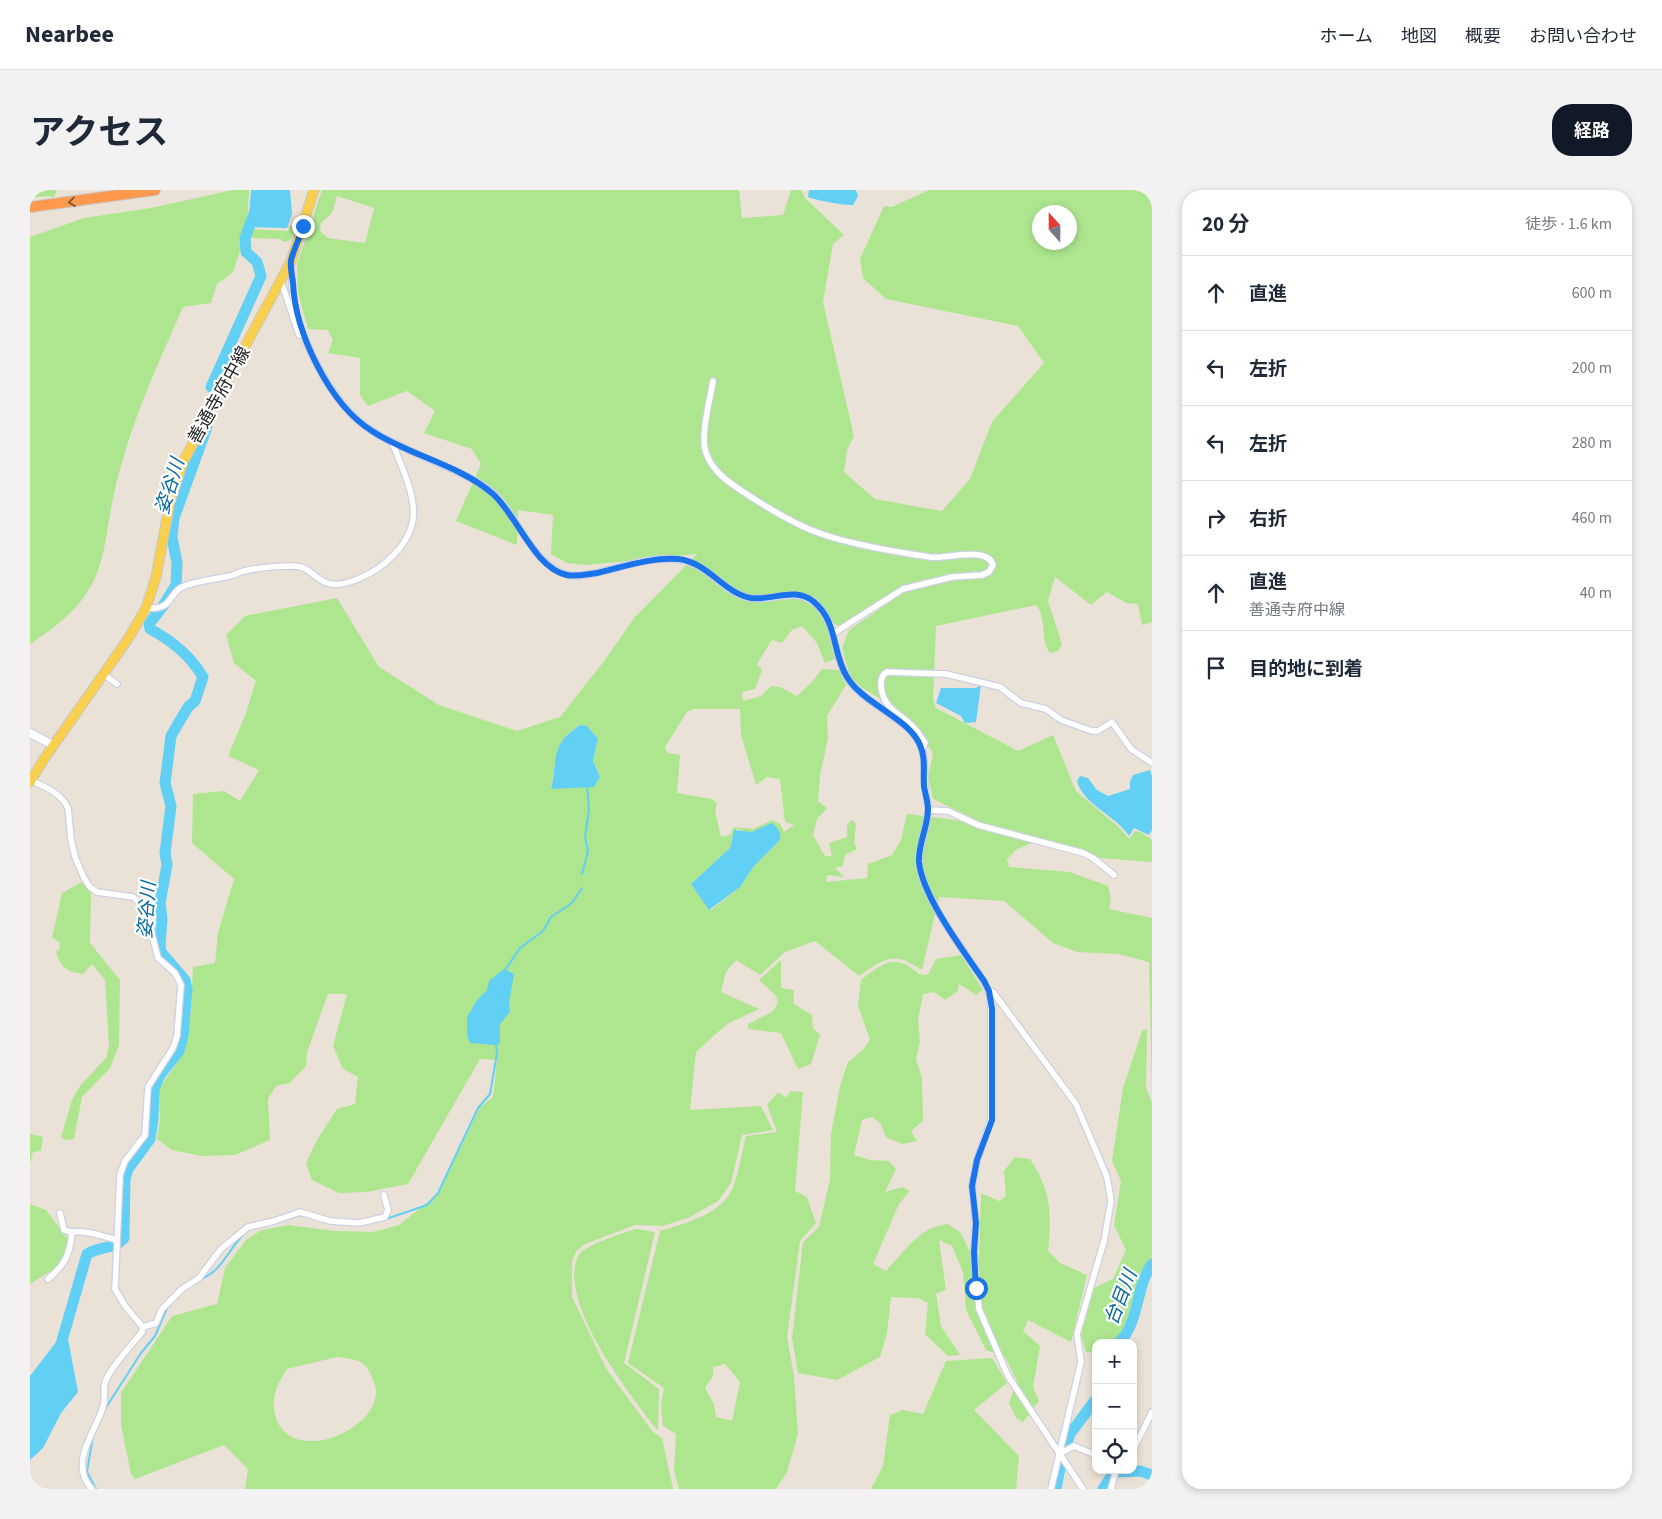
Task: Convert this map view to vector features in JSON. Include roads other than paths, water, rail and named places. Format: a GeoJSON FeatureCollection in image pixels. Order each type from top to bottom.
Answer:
{"type":"FeatureCollection","features":[{"type":"Feature","properties":{"kind":"highway"},"geometry":{"type":"LineString","coordinates":[[30,207],[155,190]]}},
{"type":"Feature","properties":{"kind":"main road","name":"善通寺府中線"},"geometry":{"type":"LineString","coordinates":[[30,781],[146,608],[156,578],[170,502],[183,462],[291,261],[314,190]]}},
{"type":"Feature","properties":{"kind":"street"},"geometry":{"type":"LineString","coordinates":[[291,261],[296,313],[310,350],[348,410],[370,430],[483,486],[508,511],[538,555],[557,572],[579,576],[645,562],[680,559],[706,570],[734,592],[743,596],[752,598],[791,594],[805,597],[821,610],[834,633],[841,665],[849,682],[916,738],[922,749],[928,810],[921,846],[921,869],[936,906],[989,991],[992,1017],[992,1120],[977,1160],[972,1186],[976,1223],[974,1252],[977,1299],[986,1326],[1008,1376],[1083,1489]]}},
{"type":"Feature","properties":{"kind":"street"},"geometry":{"type":"LineString","coordinates":[[281,281],[299,335]]}},
{"type":"Feature","properties":{"kind":"street"},"geometry":{"type":"LineString","coordinates":[[713,381],[706,426],[705,450],[710,462],[718,473],[737,488],[784,517],[813,531],[879,548],[932,557],[949,558],[976,554],[986,556],[991,560],[993,565],[991,570],[982,575],[952,577],[898,592],[876,608],[834,633]]}},
{"type":"Feature","properties":{"kind":"street"},"geometry":{"type":"LineString","coordinates":[[146,608],[155,609],[165,604],[182,587],[245,570],[300,566],[326,583],[338,584],[371,573],[402,547],[409,536],[414,511],[409,486],[392,442]]}},
{"type":"Feature","properties":{"kind":"street"},"geometry":{"type":"LineString","coordinates":[[922,749],[925,743],[920,735],[889,706],[885,699],[880,682],[882,677],[888,672],[946,674],[1000,687],[1021,703],[1046,708],[1061,720],[1092,731],[1098,731],[1112,722],[1130,749],[1152,762]]}},
{"type":"Feature","properties":{"kind":"street"},"geometry":{"type":"LineString","coordinates":[[103,674],[117,684]]}},
{"type":"Feature","properties":{"kind":"street"},"geometry":{"type":"LineString","coordinates":[[30,734],[53,745]]}},
{"type":"Feature","properties":{"kind":"street"},"geometry":{"type":"LineString","coordinates":[[30,781],[58,794],[65,802],[68,808],[74,857],[90,887],[97,892],[133,897],[140,903],[149,923],[158,958],[175,973],[181,986],[177,1036],[173,1048],[148,1087],[145,1135],[125,1161],[120,1175],[115,1289],[125,1306],[144,1327]]}},
{"type":"Feature","properties":{"kind":"street"},"geometry":{"type":"LineString","coordinates":[[928,810],[948,811],[978,825],[1083,853],[1093,858],[1114,875]]}},
{"type":"Feature","properties":{"kind":"street"},"geometry":{"type":"LineString","coordinates":[[989,991],[993,992],[1076,1104],[1107,1177],[1111,1201],[1104,1241],[1077,1334],[1081,1362],[1051,1489]]}},
{"type":"Feature","properties":{"kind":"street"},"geometry":{"type":"LineString","coordinates":[[92,1489],[86,1480],[82,1467],[87,1441],[103,1406],[102,1387],[112,1370],[144,1327],[156,1323],[162,1309],[182,1289],[198,1278],[225,1246],[248,1227],[274,1222],[300,1212],[330,1221],[359,1223],[385,1217],[388,1210],[384,1196]]}},
{"type":"Feature","properties":{"kind":"street"},"geometry":{"type":"LineString","coordinates":[[60,1213],[62,1227],[72,1234],[81,1232],[116,1241]]}},
{"type":"Feature","properties":{"kind":"street"},"geometry":{"type":"LineString","coordinates":[[48,1279],[63,1266],[70,1252],[72,1234]]}},
{"type":"Feature","properties":{"kind":"street"},"geometry":{"type":"LineString","coordinates":[[1137,1442],[1152,1412]]}},
{"type":"Feature","properties":{"kind":"street"},"geometry":{"type":"LineString","coordinates":[[1060,1454],[1063,1450],[1074,1446],[1092,1453]]}},
{"type":"Feature","properties":{"kind":"street"},"geometry":{"type":"LineString","coordinates":[[1111,1489],[1115,1474]]}},
{"type":"Feature","properties":{"kind":"water"},"geometry":{"type":"Polygon","coordinates":[[[251,190],[290,190],[292,214],[287,228],[248,227],[251,190]]]}},
{"type":"Feature","properties":{"kind":"water"},"geometry":{"type":"Polygon","coordinates":[[[809,190],[856,190],[858,196],[853,205],[844,205],[808,197],[809,190]]]}},
{"type":"Feature","properties":{"kind":"water"},"geometry":{"type":"Polygon","coordinates":[[[981,685],[976,722],[965,723],[961,716],[936,703],[941,688],[976,688],[981,685]]]}},
{"type":"Feature","properties":{"kind":"water"},"geometry":{"type":"Polygon","coordinates":[[[580,725],[587,726],[598,739],[593,761],[600,777],[594,787],[551,789],[556,754],[559,747],[570,732],[580,725]]]}},
{"type":"Feature","properties":{"kind":"water"},"geometry":{"type":"Polygon","coordinates":[[[1150,770],[1152,777],[1152,830],[1149,835],[1134,828],[1129,836],[1116,822],[1086,797],[1077,781],[1080,776],[1088,778],[1097,790],[1108,796],[1130,789],[1133,775],[1150,770]]]}},
{"type":"Feature","properties":{"kind":"water"},"geometry":{"type":"Polygon","coordinates":[[[771,823],[779,830],[780,840],[754,866],[740,887],[709,910],[691,884],[730,848],[734,830],[752,832],[771,823]]]}},
{"type":"Feature","properties":{"kind":"water"},"geometry":{"type":"Polygon","coordinates":[[[504,969],[514,974],[509,1003],[510,1012],[500,1024],[500,1043],[495,1045],[470,1043],[467,1035],[467,1017],[477,1000],[487,990],[489,981],[504,969]]]}},
{"type":"Feature","properties":{"kind":"water"},"geometry":{"type":"Polygon","coordinates":[[[60,1337],[68,1339],[78,1392],[61,1413],[43,1448],[30,1460],[30,1376],[60,1337]]]}},
{"type":"Feature","properties":{"kind":"waterway","name":"姿谷川"},"geometry":{"type":"LineString","coordinates":[[211,387],[261,276],[257,262],[246,252],[245,238],[263,190]]}},
{"type":"Feature","properties":{"kind":"waterway","name":"姿谷川"},"geometry":{"type":"LineString","coordinates":[[59,1351],[87,1254],[116,1244],[124,1238],[125,1179],[128,1169],[150,1139],[154,1089],[160,1075],[179,1051],[183,1036],[187,989],[185,980],[161,952],[160,945],[162,919],[160,903],[167,865],[165,853],[171,806],[165,783],[171,736],[188,707],[195,701],[203,677],[186,656],[173,644],[150,629],[149,624],[176,585],[177,563],[172,537],[174,518],[207,427]]}},
{"type":"Feature","properties":{"kind":"waterway"},"geometry":{"type":"LineString","coordinates":[[582,874],[588,851],[585,837],[589,810],[587,785]]}},
{"type":"Feature","properties":{"kind":"waterway"},"geometry":{"type":"LineString","coordinates":[[505,970],[520,948],[543,931],[551,917],[572,903],[582,888]]}},
{"type":"Feature","properties":{"kind":"waterway"},"geometry":{"type":"LineString","coordinates":[[386,1219],[427,1205],[438,1193],[478,1108],[490,1094],[497,1053],[496,1044]]}},
{"type":"Feature","properties":{"kind":"waterway"},"geometry":{"type":"LineString","coordinates":[[262,1226],[301,1215]]}},
{"type":"Feature","properties":{"kind":"waterway"},"geometry":{"type":"LineString","coordinates":[[201,1279],[208,1276],[219,1266],[243,1235]]}},
{"type":"Feature","properties":{"kind":"waterway","name":"台目川"},"geometry":{"type":"LineString","coordinates":[[1122,1339],[1131,1325],[1143,1283],[1152,1264]]}},
{"type":"Feature","properties":{"kind":"waterway"},"geometry":{"type":"LineString","coordinates":[[105,1409],[141,1353],[155,1336],[167,1308]]}},
{"type":"Feature","properties":{"kind":"waterway","name":"台目川"},"geometry":{"type":"LineString","coordinates":[[1066,1445],[1070,1434],[1092,1404]]}},
{"type":"Feature","properties":{"kind":"waterway"},"geometry":{"type":"LineString","coordinates":[[93,1436],[87,1472],[96,1489]]}},
{"type":"Feature","properties":{"kind":"waterway","name":"台目川"},"geometry":{"type":"LineString","coordinates":[[1056,1489],[1061,1463]]}},
{"type":"Feature","properties":{"kind":"waterway"},"geometry":{"type":"LineString","coordinates":[[1103,1489],[1114,1472],[1140,1471],[1152,1475]]}}]}
